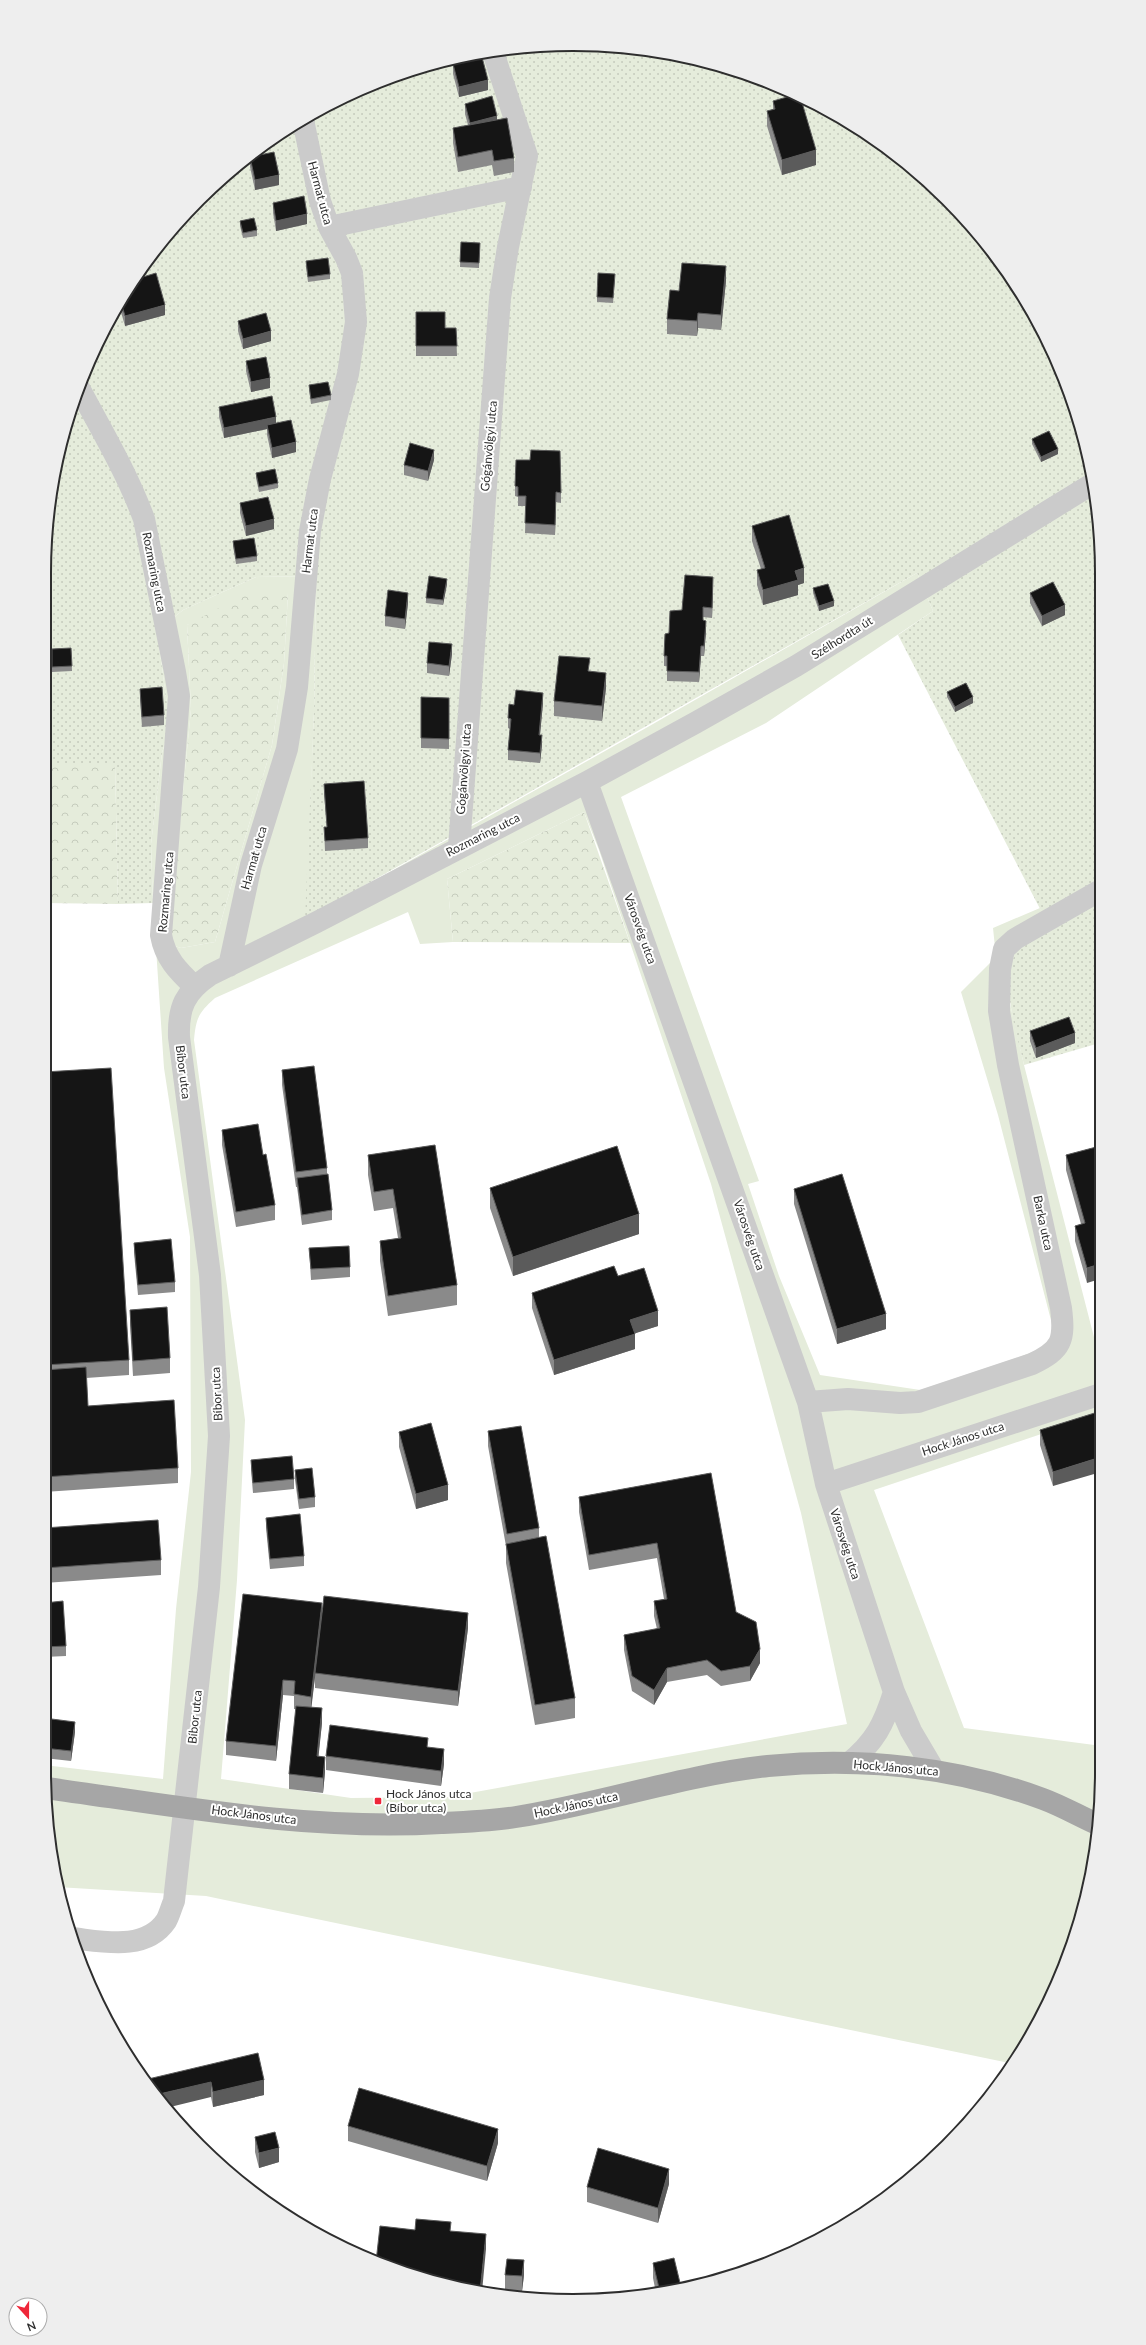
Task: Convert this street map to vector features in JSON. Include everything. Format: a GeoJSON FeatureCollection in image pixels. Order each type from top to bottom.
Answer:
{"type":"FeatureCollection","features":[{"type":"Feature","properties":{"kind":"main road","name":"Hock János utca"},"geometry":{"type":"LineString","coordinates":[[51,1789],[327,1824],[441,1823],[514,1818],[767,1767],[849,1763],[934,1770],[1020,1791],[1046,1800],[1093,1822]]}},
{"type":"Feature","properties":{"kind":"street","name":"Gógánvölgyi utca"},"geometry":{"type":"LineString","coordinates":[[459,847],[500,298],[508,247],[527,156],[495,57]]}},
{"type":"Feature","properties":{"kind":"street","name":"Harmat utca"},"geometry":{"type":"LineString","coordinates":[[229,966],[251,864],[287,749],[297,687],[310,531],[320,479],[348,374],[355,329],[355,303],[352,273],[346,258],[329,227],[320,202],[304,126]]}},
{"type":"Feature","properties":{"kind":"street"},"geometry":{"type":"LineString","coordinates":[[329,227],[521,187]]}},
{"type":"Feature","properties":{"kind":"street","name":"Rozmaring utca"},"geometry":{"type":"LineString","coordinates":[[83,395],[106,436],[135,496],[144,519],[175,672],[179,696],[161,935],[163,946],[170,960],[194,986],[229,966],[587,782]]}},
{"type":"Feature","properties":{"kind":"street","name":"Szélhordta út"},"geometry":{"type":"LineString","coordinates":[[587,782],[796,666],[1088,487]]}},
{"type":"Feature","properties":{"kind":"street","name":"Városvég utca"},"geometry":{"type":"LineString","coordinates":[[587,782],[808,1402],[826,1484],[894,1692],[911,1731],[934,1770]]}},
{"type":"Feature","properties":{"kind":"street","name":"Barka utca"},"geometry":{"type":"LineString","coordinates":[[808,1402],[848,1398],[900,1403],[932,1399],[1048,1357],[1061,1341],[1064,1329],[1061,1308],[1008,1065],[999,1011],[1000,969],[1004,949],[1015,939],[1095,893]]}},
{"type":"Feature","properties":{"kind":"street","name":"Bíbor utca"},"geometry":{"type":"LineString","coordinates":[[79,1939],[128,1942],[143,1939],[166,1922],[174,1901],[209,1587],[219,1436],[210,1275],[179,1037],[182,1007],[194,986]]}},
{"type":"Feature","properties":{"kind":"street","name":"Hock János utca"},"geometry":{"type":"LineString","coordinates":[[826,1484],[1095,1396]]}},
{"type":"Feature","properties":{"kind":"street"},"geometry":{"type":"LineString","coordinates":[[849,1763],[863,1751],[882,1726],[894,1692]]}},
{"type":"Feature","properties":{"kind":"green space"},"geometry":{"type":"Polygon","coordinates":[[[539,52],[607,52],[641,55],[708,69],[773,91],[834,121],[891,159],[917,181],[942,204],[987,255],[1025,312],[1055,373],[1067,405],[1085,471],[1091,505],[1094,539],[1095,1044],[1024,1065],[1009,995],[1010,968],[1014,957],[1021,948],[1051,930],[898,635],[933,611],[917,573],[305,919],[314,711],[316,576],[256,577],[183,610],[157,631],[170,726],[162,753],[151,844],[153,903],[118,904],[115,764],[51,764],[51,573],[55,505],[61,471],[79,405],[105,342],[139,283],[159,255],[181,229],[204,204],[229,181],[255,159],[283,139],[342,105],[405,79],[471,61],[505,55],[539,52]]]}},
{"type":"Feature","properties":{"kind":"green space"},"geometry":{"type":"Polygon","coordinates":[[[917,573],[933,611],[766,723],[621,797],[759,1181],[748,1184],[779,1276],[820,1375],[927,1391],[1038,1350],[1049,1343],[1053,1328],[998,1115],[961,992],[996,957],[993,928],[1040,908],[1051,930],[1007,991],[1024,1065],[1095,1341],[1095,1416],[874,1490],[964,1728],[1095,1745],[1094,1806],[1091,1840],[1077,1907],[1055,1972],[1041,2003],[1007,2062],[206,1896],[64,1887],[55,1840],[51,1766],[163,1779],[176,1609],[191,1472],[190,1237],[164,1068],[153,903],[151,844],[162,753],[170,726],[157,631],[183,610],[256,577],[316,576],[314,711],[306,919],[646,728],[917,573]],[[288,593],[187,625],[191,709],[168,944],[181,948],[215,942],[272,745],[284,663],[288,593]],[[584,812],[447,879],[453,942],[420,944],[408,912],[215,998],[201,1012],[197,1021],[194,1040],[245,1420],[237,1580],[221,1779],[351,1798],[448,1797],[847,1724],[801,1513],[711,1184],[599,850],[584,812]]]}},
{"type":"Feature","properties":{"kind":"green space"},"geometry":{"type":"Polygon","coordinates":[[[247,593],[288,593],[284,663],[272,745],[215,942],[181,948],[168,944],[191,709],[187,625],[247,593]]]}},
{"type":"Feature","properties":{"kind":"green space"},"geometry":{"type":"Polygon","coordinates":[[[115,763],[118,904],[51,903],[51,764],[115,763]]]}},
{"type":"Feature","properties":{"kind":"green space"},"geometry":{"type":"Polygon","coordinates":[[[584,812],[630,943],[453,942],[447,879],[584,812]]]}},
{"type":"Feature","properties":{"kind":"building"},"geometry":{"type":"Polygon","coordinates":[[[483,59],[488,80],[459,87],[453,65],[483,59]]]}},
{"type":"Feature","properties":{"kind":"building"},"geometry":{"type":"Polygon","coordinates":[[[492,96],[497,116],[470,123],[465,104],[492,96]]]}},
{"type":"Feature","properties":{"kind":"building"},"geometry":{"type":"Polygon","coordinates":[[[787,97],[803,104],[816,150],[782,160],[767,111],[775,109],[773,101],[787,97]]]}},
{"type":"Feature","properties":{"kind":"building"},"geometry":{"type":"Polygon","coordinates":[[[507,118],[514,158],[494,161],[492,150],[458,157],[453,128],[507,118]]]}},
{"type":"Feature","properties":{"kind":"building"},"geometry":{"type":"Polygon","coordinates":[[[274,152],[279,175],[255,180],[251,162],[261,155],[274,152]]]}},
{"type":"Feature","properties":{"kind":"building"},"geometry":{"type":"Polygon","coordinates":[[[304,196],[307,214],[276,221],[273,203],[304,196]]]}},
{"type":"Feature","properties":{"kind":"building"},"geometry":{"type":"Polygon","coordinates":[[[254,218],[257,230],[243,233],[240,221],[254,218]]]}},
{"type":"Feature","properties":{"kind":"building"},"geometry":{"type":"Polygon","coordinates":[[[461,242],[480,243],[479,263],[460,262],[461,242]]]}},
{"type":"Feature","properties":{"kind":"building"},"geometry":{"type":"Polygon","coordinates":[[[328,258],[330,274],[308,277],[306,261],[328,258]]]}},
{"type":"Feature","properties":{"kind":"building"},"geometry":{"type":"Polygon","coordinates":[[[682,263],[726,266],[721,315],[698,313],[697,321],[667,319],[670,290],[679,291],[682,263]]]}},
{"type":"Feature","properties":{"kind":"building"},"geometry":{"type":"Polygon","coordinates":[[[156,273],[165,305],[125,316],[123,309],[143,277],[156,273]]]}},
{"type":"Feature","properties":{"kind":"building"},"geometry":{"type":"Polygon","coordinates":[[[598,273],[615,274],[613,298],[597,297],[598,273]]]}},
{"type":"Feature","properties":{"kind":"building"},"geometry":{"type":"Polygon","coordinates":[[[416,312],[445,312],[445,328],[456,328],[457,346],[416,346],[416,312]]]}},
{"type":"Feature","properties":{"kind":"building"},"geometry":{"type":"Polygon","coordinates":[[[266,313],[271,331],[243,339],[238,321],[266,313]]]}},
{"type":"Feature","properties":{"kind":"building"},"geometry":{"type":"Polygon","coordinates":[[[266,357],[270,378],[251,382],[246,361],[266,357]]]}},
{"type":"Feature","properties":{"kind":"building"},"geometry":{"type":"Polygon","coordinates":[[[328,382],[331,395],[311,399],[309,385],[328,382]]]}},
{"type":"Feature","properties":{"kind":"building"},"geometry":{"type":"Polygon","coordinates":[[[272,396],[276,417],[224,428],[219,407],[272,396]]]}},
{"type":"Feature","properties":{"kind":"building"},"geometry":{"type":"Polygon","coordinates":[[[291,420],[296,442],[272,448],[267,425],[291,420]]]}},
{"type":"Feature","properties":{"kind":"building"},"geometry":{"type":"Polygon","coordinates":[[[1049,431],[1058,449],[1041,457],[1032,439],[1049,431]]]}},
{"type":"Feature","properties":{"kind":"building"},"geometry":{"type":"Polygon","coordinates":[[[410,443],[434,450],[428,471],[404,465],[410,443]]]}},
{"type":"Feature","properties":{"kind":"building"},"geometry":{"type":"Polygon","coordinates":[[[531,450],[560,451],[561,493],[556,492],[555,525],[525,523],[526,496],[518,496],[518,487],[515,486],[516,460],[530,460],[531,450]]]}},
{"type":"Feature","properties":{"kind":"building"},"geometry":{"type":"Polygon","coordinates":[[[275,469],[278,483],[259,487],[256,473],[275,469]]]}},
{"type":"Feature","properties":{"kind":"building"},"geometry":{"type":"Polygon","coordinates":[[[268,497],[274,519],[246,526],[240,503],[268,497]]]}},
{"type":"Feature","properties":{"kind":"building"},"geometry":{"type":"Polygon","coordinates":[[[789,515],[804,568],[795,571],[798,580],[763,590],[757,570],[765,568],[752,526],[789,515]]]}},
{"type":"Feature","properties":{"kind":"building"},"geometry":{"type":"Polygon","coordinates":[[[254,538],[257,556],[236,559],[233,541],[254,538]]]}},
{"type":"Feature","properties":{"kind":"building"},"geometry":{"type":"Polygon","coordinates":[[[685,575],[713,577],[712,608],[703,607],[703,620],[706,621],[704,646],[701,646],[699,672],[667,671],[667,656],[664,656],[665,634],[669,633],[670,611],[682,610],[685,575]]]}},
{"type":"Feature","properties":{"kind":"building"},"geometry":{"type":"Polygon","coordinates":[[[429,576],[447,579],[443,600],[426,598],[429,576]]]}},
{"type":"Feature","properties":{"kind":"building"},"geometry":{"type":"Polygon","coordinates":[[[1053,582],[1065,605],[1042,616],[1030,593],[1053,582]]]}},
{"type":"Feature","properties":{"kind":"building"},"geometry":{"type":"Polygon","coordinates":[[[828,584],[834,601],[819,606],[813,588],[828,584]]]}},
{"type":"Feature","properties":{"kind":"building"},"geometry":{"type":"Polygon","coordinates":[[[388,590],[408,593],[405,619],[385,616],[388,590]]]}},
{"type":"Feature","properties":{"kind":"building"},"geometry":{"type":"Polygon","coordinates":[[[429,642],[452,644],[449,666],[427,663],[429,642]]]}},
{"type":"Feature","properties":{"kind":"building"},"geometry":{"type":"Polygon","coordinates":[[[71,648],[72,666],[52,667],[52,649],[71,648]]]}},
{"type":"Feature","properties":{"kind":"building"},"geometry":{"type":"Polygon","coordinates":[[[559,656],[590,658],[588,671],[606,673],[602,706],[554,701],[559,656]]]}},
{"type":"Feature","properties":{"kind":"building"},"geometry":{"type":"Polygon","coordinates":[[[966,683],[973,697],[955,707],[947,692],[966,683]]]}},
{"type":"Feature","properties":{"kind":"building"},"geometry":{"type":"Polygon","coordinates":[[[162,687],[164,715],[142,717],[140,689],[162,687]]]}},
{"type":"Feature","properties":{"kind":"building"},"geometry":{"type":"Polygon","coordinates":[[[516,690],[543,693],[539,735],[542,735],[540,753],[508,750],[511,719],[508,718],[509,704],[514,705],[516,690]]]}},
{"type":"Feature","properties":{"kind":"building"},"geometry":{"type":"Polygon","coordinates":[[[421,697],[449,698],[449,739],[421,738],[421,697]]]}},
{"type":"Feature","properties":{"kind":"building"},"geometry":{"type":"Polygon","coordinates":[[[364,781],[368,838],[325,841],[324,827],[327,827],[324,784],[364,781]]]}},
{"type":"Feature","properties":{"kind":"building"},"geometry":{"type":"Polygon","coordinates":[[[1069,1017],[1075,1033],[1036,1048],[1030,1031],[1069,1017]]]}},
{"type":"Feature","properties":{"kind":"building"},"geometry":{"type":"Polygon","coordinates":[[[314,1066],[327,1168],[296,1172],[282,1070],[314,1066]]]}},
{"type":"Feature","properties":{"kind":"building"},"geometry":{"type":"Polygon","coordinates":[[[111,1068],[129,1360],[51,1365],[51,1072],[111,1068]]]}},
{"type":"Feature","properties":{"kind":"building"},"geometry":{"type":"Polygon","coordinates":[[[258,1124],[263,1155],[266,1154],[275,1205],[236,1212],[222,1130],[258,1124]]]}},
{"type":"Feature","properties":{"kind":"building"},"geometry":{"type":"Polygon","coordinates":[[[435,1145],[457,1285],[388,1296],[380,1241],[401,1238],[393,1189],[374,1192],[368,1155],[435,1145]]]}},
{"type":"Feature","properties":{"kind":"building"},"geometry":{"type":"Polygon","coordinates":[[[617,1146],[639,1214],[513,1257],[490,1188],[617,1146]]]}},
{"type":"Feature","properties":{"kind":"building"},"geometry":{"type":"Polygon","coordinates":[[[1095,1147],[1095,1266],[1087,1268],[1075,1226],[1085,1223],[1066,1155],[1095,1147]]]}},
{"type":"Feature","properties":{"kind":"building"},"geometry":{"type":"Polygon","coordinates":[[[328,1174],[332,1210],[302,1215],[297,1178],[328,1174]]]}},
{"type":"Feature","properties":{"kind":"building"},"geometry":{"type":"Polygon","coordinates":[[[842,1174],[886,1314],[837,1329],[794,1189],[842,1174]]]}},
{"type":"Feature","properties":{"kind":"building"},"geometry":{"type":"Polygon","coordinates":[[[171,1239],[175,1282],[138,1285],[134,1243],[171,1239]]]}},
{"type":"Feature","properties":{"kind":"building"},"geometry":{"type":"Polygon","coordinates":[[[349,1246],[350,1267],[311,1269],[309,1248],[349,1246]]]}},
{"type":"Feature","properties":{"kind":"building"},"geometry":{"type":"Polygon","coordinates":[[[614,1266],[618,1276],[644,1268],[658,1311],[630,1320],[635,1334],[554,1360],[532,1293],[614,1266]]]}},
{"type":"Feature","properties":{"kind":"building"},"geometry":{"type":"Polygon","coordinates":[[[167,1307],[170,1358],[133,1361],[130,1310],[167,1307]]]}},
{"type":"Feature","properties":{"kind":"building"},"geometry":{"type":"Polygon","coordinates":[[[86,1367],[88,1406],[174,1400],[178,1468],[51,1477],[51,1370],[86,1367]]]}},
{"type":"Feature","properties":{"kind":"building"},"geometry":{"type":"Polygon","coordinates":[[[1095,1413],[1095,1459],[1053,1472],[1040,1430],[1095,1413]]]}},
{"type":"Feature","properties":{"kind":"building"},"geometry":{"type":"Polygon","coordinates":[[[431,1423],[448,1485],[416,1494],[399,1432],[431,1423]]]}},
{"type":"Feature","properties":{"kind":"building"},"geometry":{"type":"Polygon","coordinates":[[[521,1426],[539,1528],[507,1534],[488,1431],[521,1426]]]}},
{"type":"Feature","properties":{"kind":"building"},"geometry":{"type":"Polygon","coordinates":[[[292,1456],[294,1479],[253,1483],[251,1460],[292,1456]]]}},
{"type":"Feature","properties":{"kind":"building"},"geometry":{"type":"Polygon","coordinates":[[[312,1468],[315,1497],[299,1499],[295,1470],[312,1468]]]}},
{"type":"Feature","properties":{"kind":"building"},"geometry":{"type":"Polygon","coordinates":[[[711,1473],[736,1612],[756,1622],[760,1649],[750,1666],[721,1671],[707,1660],[667,1668],[654,1690],[632,1676],[624,1635],[660,1628],[654,1601],[667,1599],[657,1543],[589,1555],[579,1497],[711,1473]]]}},
{"type":"Feature","properties":{"kind":"building"},"geometry":{"type":"Polygon","coordinates":[[[300,1514],[304,1556],[270,1559],[266,1518],[300,1514]]]}},
{"type":"Feature","properties":{"kind":"building"},"geometry":{"type":"Polygon","coordinates":[[[158,1520],[161,1560],[51,1568],[51,1528],[158,1520]]]}},
{"type":"Feature","properties":{"kind":"building"},"geometry":{"type":"Polygon","coordinates":[[[546,1536],[575,1698],[535,1705],[506,1544],[546,1536]]]}},
{"type":"Feature","properties":{"kind":"building"},"geometry":{"type":"Polygon","coordinates":[[[243,1594],[322,1603],[311,1697],[294,1694],[295,1681],[283,1680],[276,1746],[226,1741],[243,1594]]]}},
{"type":"Feature","properties":{"kind":"building"},"geometry":{"type":"Polygon","coordinates":[[[324,1596],[468,1613],[458,1691],[315,1673],[324,1596]]]}},
{"type":"Feature","properties":{"kind":"building"},"geometry":{"type":"Polygon","coordinates":[[[63,1601],[66,1646],[51,1647],[51,1602],[63,1601]]]}},
{"type":"Feature","properties":{"kind":"building"},"geometry":{"type":"Polygon","coordinates":[[[296,1706],[322,1708],[317,1756],[325,1757],[323,1778],[289,1774],[296,1706]]]}},
{"type":"Feature","properties":{"kind":"building"},"geometry":{"type":"Polygon","coordinates":[[[51,1719],[75,1722],[71,1751],[51,1749],[51,1719]]]}},
{"type":"Feature","properties":{"kind":"building"},"geometry":{"type":"Polygon","coordinates":[[[330,1725],[428,1738],[427,1747],[444,1749],[441,1771],[326,1756],[330,1725]]]}},
{"type":"Feature","properties":{"kind":"building"},"geometry":{"type":"Polygon","coordinates":[[[258,2053],[264,2080],[213,2092],[211,2082],[162,2093],[151,2078],[258,2053]]]}},
{"type":"Feature","properties":{"kind":"building"},"geometry":{"type":"Polygon","coordinates":[[[359,2088],[498,2129],[487,2166],[348,2126],[359,2088]]]}},
{"type":"Feature","properties":{"kind":"building"},"geometry":{"type":"Polygon","coordinates":[[[275,2132],[279,2148],[259,2153],[255,2137],[275,2132]]]}},
{"type":"Feature","properties":{"kind":"building"},"geometry":{"type":"Polygon","coordinates":[[[598,2148],[669,2169],[658,2208],[587,2187],[598,2148]]]}},
{"type":"Feature","properties":{"kind":"building"},"geometry":{"type":"Polygon","coordinates":[[[416,2219],[451,2222],[450,2231],[486,2234],[481,2286],[438,2276],[377,2255],[380,2226],[415,2230],[416,2219]]]}},
{"type":"Feature","properties":{"kind":"building"},"geometry":{"type":"Polygon","coordinates":[[[674,2258],[680,2283],[659,2287],[653,2263],[674,2258]]]}},
{"type":"Feature","properties":{"kind":"building"},"geometry":{"type":"Polygon","coordinates":[[[507,2259],[524,2260],[522,2276],[505,2275],[507,2259]]]}},
{"type":"Feature","properties":{"kind":"place","name":"Hock János utca (Bíbor utca)"},"geometry":{"type":"Point","coordinates":[378,1801]}}]}
